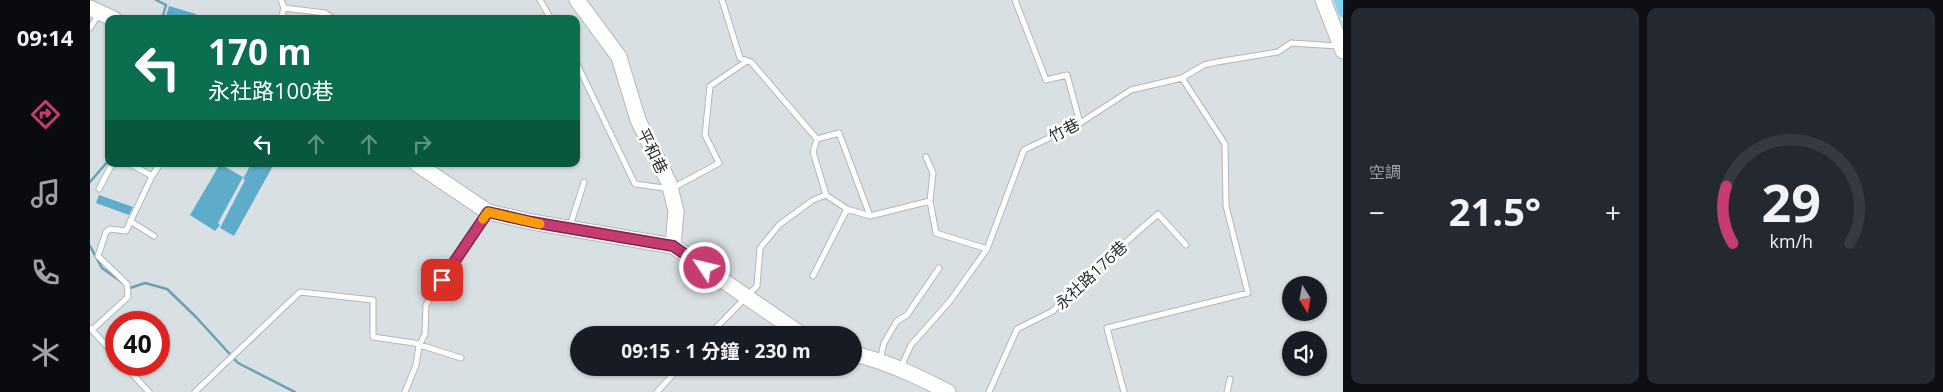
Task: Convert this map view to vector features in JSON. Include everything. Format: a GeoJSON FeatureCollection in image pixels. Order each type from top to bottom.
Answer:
{"type":"FeatureCollection","features":[{"type":"Feature","properties":{"kind":"street","name":"平和巷"},"geometry":{"type":"LineString","coordinates":[[577,0],[619,57],[638,120],[671,189],[676,211],[673,246]]}},
{"type":"Feature","properties":{"kind":"street"},"geometry":{"type":"LineString","coordinates":[[1323,0],[1343,48]]}},
{"type":"Feature","properties":{"kind":"street"},"geometry":{"type":"LineString","coordinates":[[421,167],[488,212],[673,246],[789,326]]}},
{"type":"Feature","properties":{"kind":"street"},"geometry":{"type":"LineString","coordinates":[[862,356],[901,368],[948,392]]}},
{"type":"Feature","properties":{"kind":"lane"},"geometry":{"type":"LineString","coordinates":[[281,0],[284,8],[282,15]]}},
{"type":"Feature","properties":{"kind":"lane"},"geometry":{"type":"LineString","coordinates":[[540,0],[549,15]]}},
{"type":"Feature","properties":{"kind":"lane"},"geometry":{"type":"LineString","coordinates":[[722,0],[740,58],[751,62],[817,139]]}},
{"type":"Feature","properties":{"kind":"lane"},"geometry":{"type":"LineString","coordinates":[[1015,0],[1046,80],[1067,75],[1080,123]]}},
{"type":"Feature","properties":{"kind":"lane"},"geometry":{"type":"LineString","coordinates":[[284,8],[325,13],[328,15]]}},
{"type":"Feature","properties":{"kind":"lane"},"geometry":{"type":"LineString","coordinates":[[90,28],[101,13]]}},
{"type":"Feature","properties":{"kind":"lane","name":"竹巷"},"geometry":{"type":"LineString","coordinates":[[901,368],[911,345],[950,301],[987,249],[1024,150],[1080,123],[1131,90],[1182,78],[1204,65],[1278,52],[1291,43],[1343,48]]}},
{"type":"Feature","properties":{"kind":"lane"},"geometry":{"type":"LineString","coordinates":[[580,70],[635,184],[671,189],[719,164],[705,135],[710,86],[747,61]]}},
{"type":"Feature","properties":{"kind":"lane"},"geometry":{"type":"LineString","coordinates":[[1124,392],[1106,328],[1248,293],[1226,206],[1225,144],[1182,78]]}},
{"type":"Feature","properties":{"kind":"lane"},"geometry":{"type":"LineString","coordinates":[[817,139],[839,133],[870,216]]}},
{"type":"Feature","properties":{"kind":"lane"},"geometry":{"type":"LineString","coordinates":[[817,139],[813,152],[826,195],[847,209],[870,216],[930,201]]}},
{"type":"Feature","properties":{"kind":"lane"},"geometry":{"type":"LineString","coordinates":[[926,157],[933,173],[930,201],[936,233],[987,249]]}},
{"type":"Feature","properties":{"kind":"lane"},"geometry":{"type":"LineString","coordinates":[[99,189],[110,167]]}},
{"type":"Feature","properties":{"kind":"lane"},"geometry":{"type":"LineString","coordinates":[[136,167],[152,176]]}},
{"type":"Feature","properties":{"kind":"lane"},"geometry":{"type":"LineString","coordinates":[[105,344],[91,329],[128,297],[127,284],[98,256],[106,232],[110,229],[126,231],[158,167]]}},
{"type":"Feature","properties":{"kind":"lane"},"geometry":{"type":"LineString","coordinates":[[569,228],[584,182]]}},
{"type":"Feature","properties":{"kind":"lane"},"geometry":{"type":"LineString","coordinates":[[718,326],[757,286],[760,248],[779,225],[813,200],[826,195]]}},
{"type":"Feature","properties":{"kind":"lane"},"geometry":{"type":"LineString","coordinates":[[813,276],[847,209]]}},
{"type":"Feature","properties":{"kind":"lane"},"geometry":{"type":"LineString","coordinates":[[405,392],[416,365],[419,346],[425,334],[426,305],[488,212]]}},
{"type":"Feature","properties":{"kind":"lane","name":"永社路176巷"},"geometry":{"type":"LineString","coordinates":[[989,392],[1017,329],[1052,311],[1079,282],[1158,214],[1186,245]]}},
{"type":"Feature","properties":{"kind":"lane"},"geometry":{"type":"LineString","coordinates":[[130,221],[154,236]]}},
{"type":"Feature","properties":{"kind":"lane"},"geometry":{"type":"LineString","coordinates":[[880,360],[884,343],[898,321],[907,315],[939,268]]}},
{"type":"Feature","properties":{"kind":"lane"},"geometry":{"type":"LineString","coordinates":[[195,392],[300,292],[373,300],[373,337],[414,343],[461,358]]}},
{"type":"Feature","properties":{"kind":"lane"},"geometry":{"type":"LineString","coordinates":[[134,376],[149,392]]}},
{"type":"Feature","properties":{"kind":"lane"},"geometry":{"type":"LineString","coordinates":[[657,392],[671,376]]}},
{"type":"Feature","properties":{"kind":"lane"},"geometry":{"type":"LineString","coordinates":[[1227,392],[1230,379]]}},
{"type":"Feature","properties":{"kind":"building"},"geometry":{"type":"Polygon","coordinates":[[[169,6],[196,14],[196,15],[166,15],[169,6]]]}},
{"type":"Feature","properties":{"kind":"building"},"geometry":{"type":"Polygon","coordinates":[[[218,167],[225,167],[243,177],[218,223],[220,225],[215,231],[190,215],[218,167]]]}},
{"type":"Feature","properties":{"kind":"building"},"geometry":{"type":"Polygon","coordinates":[[[249,167],[272,167],[234,236],[220,228],[245,180],[243,179],[249,167]]]}},
{"type":"Feature","properties":{"kind":"building"},"geometry":{"type":"Polygon","coordinates":[[[99,195],[133,207],[129,215],[96,203],[99,195]]]}},
{"type":"Feature","properties":{"kind":"waterway"},"geometry":{"type":"LineString","coordinates":[[156,0],[166,5],[163,15]]}},
{"type":"Feature","properties":{"kind":"waterway"},"geometry":{"type":"LineString","coordinates":[[1339,0],[1343,12]]}},
{"type":"Feature","properties":{"kind":"waterway"},"geometry":{"type":"LineString","coordinates":[[90,182],[105,165]]}},
{"type":"Feature","properties":{"kind":"waterway"},"geometry":{"type":"LineString","coordinates":[[90,246],[102,268],[123,283]]}},
{"type":"Feature","properties":{"kind":"waterway"},"geometry":{"type":"LineString","coordinates":[[128,287],[145,283],[167,289],[195,316],[238,363],[295,392]]}},
{"type":"Feature","properties":{"kind":"slow traffic"},"geometry":{"type":"LineString","coordinates":[[483,219],[488,212],[540,224]]}},
{"type":"Feature","properties":{"kind":"route"},"geometry":{"type":"LineString","coordinates":[[442,280],[488,212],[532,222],[673,246],[705,268]]}}]}
